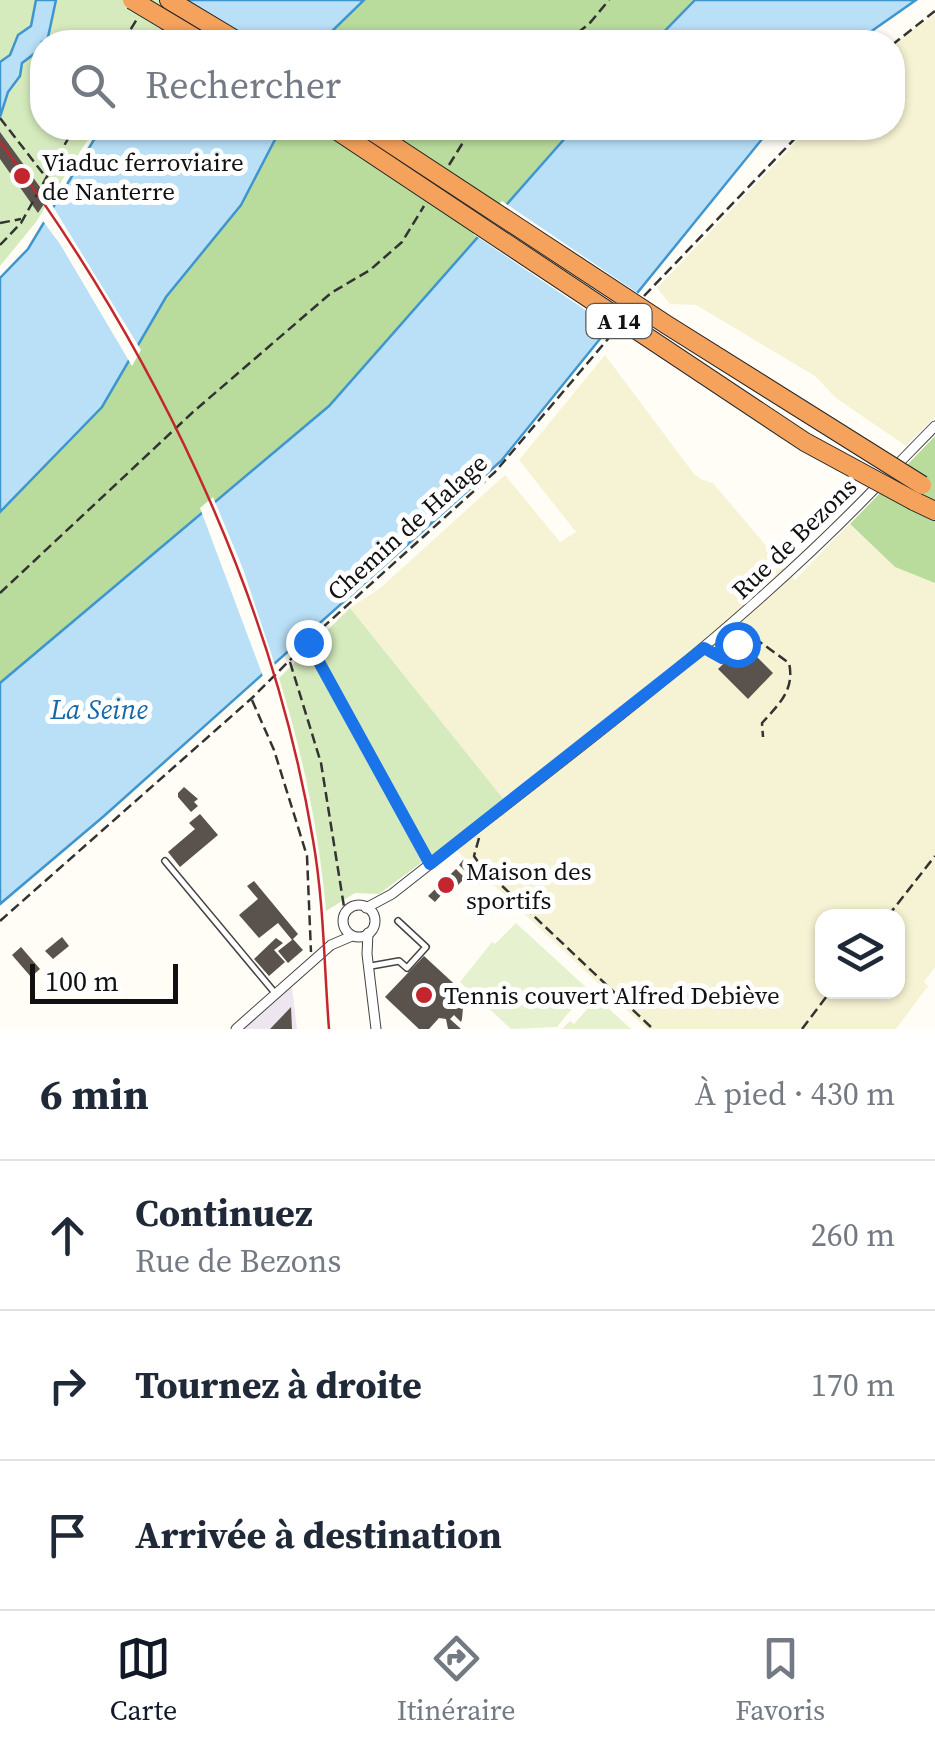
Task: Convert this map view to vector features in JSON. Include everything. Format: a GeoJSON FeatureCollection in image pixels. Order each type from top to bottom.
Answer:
{"type":"FeatureCollection","features":[{"type":"Feature","properties":{"kind":"highway"},"geometry":{"type":"LineString","coordinates":[[170,0],[219,30]]}},
{"type":"Feature","properties":{"kind":"highway"},"geometry":{"type":"LineString","coordinates":[[136,7],[179,30]]}},
{"type":"Feature","properties":{"kind":"highway","name":"A 14"},"geometry":{"type":"LineString","coordinates":[[351,140],[805,442],[924,492]]}},
{"type":"Feature","properties":{"kind":"highway","name":"A 14"},"geometry":{"type":"LineString","coordinates":[[385,140],[924,492],[935,512]]}},
{"type":"Feature","properties":{"kind":"street","name":"Rue de Bezons"},"geometry":{"type":"LineString","coordinates":[[344,918],[357,906],[366,908],[392,894],[704,648],[738,626],[935,426]]}},
{"type":"Feature","properties":{"kind":"street","name":"Rue de Bezons"},"geometry":{"type":"LineString","coordinates":[[368,934],[374,918],[392,894]]}},
{"type":"Feature","properties":{"kind":"street"},"geometry":{"type":"LineString","coordinates":[[366,908],[374,918]]}},
{"type":"Feature","properties":{"kind":"street"},"geometry":{"type":"LineString","coordinates":[[344,918],[368,954]]}},
{"type":"Feature","properties":{"kind":"street"},"geometry":{"type":"LineString","coordinates":[[331,945],[344,918]]}},
{"type":"Feature","properties":{"kind":"street"},"geometry":{"type":"LineString","coordinates":[[236,1029],[331,945],[368,934],[376,1029]]}},
{"type":"Feature","properties":{"kind":"lane"},"geometry":{"type":"LineString","coordinates":[[165,862],[275,993]]}},
{"type":"Feature","properties":{"kind":"lane"},"geometry":{"type":"LineString","coordinates":[[371,966],[399,960],[407,968],[426,947],[398,921]]}},
{"type":"Feature","properties":{"kind":"path"},"geometry":{"type":"LineString","coordinates":[[581,30],[609,0]]}},
{"type":"Feature","properties":{"kind":"path"},"geometry":{"type":"LineString","coordinates":[[905,34],[935,12]]}},
{"type":"Feature","properties":{"kind":"path"},"geometry":{"type":"LineString","coordinates":[[1,118],[46,178]]}},
{"type":"Feature","properties":{"kind":"path"},"geometry":{"type":"LineString","coordinates":[[0,245],[23,219],[67,140]]}},
{"type":"Feature","properties":{"kind":"path"},"geometry":{"type":"LineString","coordinates":[[442,176],[464,140]]}},
{"type":"Feature","properties":{"kind":"path"},"geometry":{"type":"LineString","coordinates":[[640,299],[794,140]]}},
{"type":"Feature","properties":{"kind":"path"},"geometry":{"type":"LineString","coordinates":[[0,593],[220,388],[331,292],[370,270],[402,242],[432,193]]}},
{"type":"Feature","properties":{"kind":"path"},"geometry":{"type":"LineString","coordinates":[[0,223],[23,219]]}},
{"type":"Feature","properties":{"kind":"path","name":"Chemin de Halage"},"geometry":{"type":"LineString","coordinates":[[0,921],[252,698],[495,472],[618,327]]}},
{"type":"Feature","properties":{"kind":"path"},"geometry":{"type":"LineString","coordinates":[[704,648],[722,658],[737,644],[738,626]]}},
{"type":"Feature","properties":{"kind":"path"},"geometry":{"type":"LineString","coordinates":[[738,626],[789,663],[792,676],[784,698],[762,722],[763,737]]}},
{"type":"Feature","properties":{"kind":"path"},"geometry":{"type":"LineString","coordinates":[[308,642],[430,864]]}},
{"type":"Feature","properties":{"kind":"path"},"geometry":{"type":"LineString","coordinates":[[290,660],[321,763],[344,918]]}},
{"type":"Feature","properties":{"kind":"path"},"geometry":{"type":"LineString","coordinates":[[252,698],[274,750],[307,856],[311,961]]}},
{"type":"Feature","properties":{"kind":"path"},"geometry":{"type":"LineString","coordinates":[[484,822],[474,856],[480,865],[654,1029]]}},
{"type":"Feature","properties":{"kind":"path"},"geometry":{"type":"LineString","coordinates":[[893,909],[935,856]]}},
{"type":"Feature","properties":{"kind":"path"},"geometry":{"type":"LineString","coordinates":[[802,1029],[825,999]]}},
{"type":"Feature","properties":{"kind":"shaded area"},"geometry":{"type":"Polygon","coordinates":[[[935,14],[935,417],[906,446],[836,398],[815,376],[696,305],[670,304],[657,288],[798,140],[905,140],[905,35],[935,14]]]}},
{"type":"Feature","properties":{"kind":"shaded area"},"geometry":{"type":"Polygon","coordinates":[[[605,355],[694,474],[713,483],[795,580],[849,524],[895,567],[935,583],[935,967],[924,982],[928,986],[896,1029],[647,1029],[449,843],[505,801],[350,608],[379,589],[505,475],[560,542],[576,532],[519,460],[605,355]]]}},
{"type":"Feature","properties":{"kind":"shaded area"},"geometry":{"type":"Polygon","coordinates":[[[292,987],[297,1029],[243,1029],[292,987]]]}},
{"type":"Feature","properties":{"kind":"green space"},"geometry":{"type":"Polygon","coordinates":[[[0,0],[199,0],[168,30],[30,30],[30,140],[87,140],[36,222],[0,266],[0,0]]]}},
{"type":"Feature","properties":{"kind":"green space"},"geometry":{"type":"Polygon","coordinates":[[[364,0],[695,0],[666,30],[333,30],[364,0]]]}},
{"type":"Feature","properties":{"kind":"green space"},"geometry":{"type":"Polygon","coordinates":[[[275,140],[563,140],[329,406],[0,683],[0,512],[102,407],[166,297],[241,205],[275,140]]]}},
{"type":"Feature","properties":{"kind":"green space"},"geometry":{"type":"Polygon","coordinates":[[[935,436],[935,583],[895,567],[850,524],[935,436]]]}},
{"type":"Feature","properties":{"kind":"green space"},"geometry":{"type":"Polygon","coordinates":[[[350,608],[505,801],[379,894],[355,893],[326,911],[309,793],[279,678],[350,608]]]}},
{"type":"Feature","properties":{"kind":"green space"},"geometry":{"type":"Polygon","coordinates":[[[516,923],[588,989],[557,1027],[511,1029],[460,982],[492,942],[495,944],[516,923]]]}},
{"type":"Feature","properties":{"kind":"green space"},"geometry":{"type":"Polygon","coordinates":[[[597,998],[631,1029],[562,1029],[570,1021],[574,1024],[597,998]]]}},
{"type":"Feature","properties":{"kind":"water"},"geometry":{"type":"Polygon","coordinates":[[[36,0],[56,0],[50,30],[30,30],[30,57],[22,63],[20,76],[8,92],[0,117],[0,62],[10,55],[18,35],[31,26],[36,0]]]}},
{"type":"Feature","properties":{"kind":"water"},"geometry":{"type":"Polygon","coordinates":[[[184,0],[364,0],[333,30],[163,30],[184,0]]]}},
{"type":"Feature","properties":{"kind":"water"},"geometry":{"type":"Polygon","coordinates":[[[695,0],[916,0],[873,30],[666,30],[695,0]]]}},
{"type":"Feature","properties":{"kind":"water"},"geometry":{"type":"Polygon","coordinates":[[[94,140],[275,140],[241,205],[166,297],[102,407],[0,512],[0,278],[28,249],[94,140]]]}},
{"type":"Feature","properties":{"kind":"water","name":"La Seine"},"geometry":{"type":"Polygon","coordinates":[[[563,140],[761,140],[501,461],[0,904],[0,683],[329,406],[563,140]]]}},
{"type":"Feature","properties":{"kind":"pier"},"geometry":{"type":"Polygon","coordinates":[[[49,200],[141,350],[132,366],[40,217],[49,200]]]}},
{"type":"Feature","properties":{"kind":"pier"},"geometry":{"type":"Polygon","coordinates":[[[502,201],[642,296],[615,330],[473,234],[502,201]]]}},
{"type":"Feature","properties":{"kind":"pier"},"geometry":{"type":"Polygon","coordinates":[[[213,497],[243,569],[276,668],[264,679],[200,508],[213,497]]]}},
{"type":"Feature","properties":{"kind":"building","name":"Viaduc ferroviaire de Nanterre"},"geometry":{"type":"Polygon","coordinates":[[[0,132],[48,198],[38,213],[0,159],[0,132]]]}},
{"type":"Feature","properties":{"kind":"building"},"geometry":{"type":"Polygon","coordinates":[[[744,644],[773,673],[748,699],[718,669],[744,644]]]}},
{"type":"Feature","properties":{"kind":"building"},"geometry":{"type":"Polygon","coordinates":[[[184,787],[198,799],[194,802],[198,806],[191,812],[178,797],[184,787]]]}},
{"type":"Feature","properties":{"kind":"building"},"geometry":{"type":"Polygon","coordinates":[[[200,814],[218,835],[180,867],[168,852],[195,829],[189,823],[200,814]]]}},
{"type":"Feature","properties":{"kind":"building"},"geometry":{"type":"Polygon","coordinates":[[[463,860],[484,880],[479,885],[459,865],[463,860]]]}},
{"type":"Feature","properties":{"kind":"building","name":"Maison des sportifs"},"geometry":{"type":"Polygon","coordinates":[[[456,869],[465,878],[455,888],[451,884],[435,902],[428,896],[456,869]]]}},
{"type":"Feature","properties":{"kind":"building"},"geometry":{"type":"Polygon","coordinates":[[[254,881],[298,934],[293,939],[303,950],[288,963],[278,951],[292,940],[278,923],[259,938],[239,915],[258,899],[247,886],[254,881]]]}},
{"type":"Feature","properties":{"kind":"building"},"geometry":{"type":"Polygon","coordinates":[[[62,937],[69,946],[53,959],[45,951],[62,937]]]}},
{"type":"Feature","properties":{"kind":"building"},"geometry":{"type":"Polygon","coordinates":[[[276,938],[283,943],[274,950],[285,962],[269,976],[254,959],[276,938]]]}},
{"type":"Feature","properties":{"kind":"building"},"geometry":{"type":"Polygon","coordinates":[[[21,947],[40,969],[31,977],[12,955],[21,947]]]}},
{"type":"Feature","properties":{"kind":"building","name":"Tennis couvert Alfred Debiève"},"geometry":{"type":"Polygon","coordinates":[[[424,956],[463,992],[457,999],[463,1008],[461,1022],[454,1015],[450,1019],[461,1029],[448,1029],[446,1019],[439,1018],[429,1029],[419,1029],[385,997],[424,956]]]}},
{"type":"Feature","properties":{"kind":"building"},"geometry":{"type":"Polygon","coordinates":[[[291,1007],[292,1029],[270,1029],[291,1007]]]}},
{"type":"Feature","properties":{"kind":"railway"},"geometry":{"type":"LineString","coordinates":[[0,142],[107,301],[197,473],[235,562],[268,654],[294,746],[313,840],[329,1029]]}},
{"type":"Feature","properties":{"kind":"place","name":"Viaduc ferroviaire de Nanterre"},"geometry":{"type":"Point","coordinates":[22,176]}},
{"type":"Feature","properties":{"kind":"place","name":"Maison des sportifs"},"geometry":{"type":"Point","coordinates":[446,885]}},
{"type":"Feature","properties":{"kind":"place","name":"Tennis couvert Alfred Debiève"},"geometry":{"type":"Point","coordinates":[424,995]}},
{"type":"Feature","properties":{"kind":"route"},"geometry":{"type":"LineString","coordinates":[[308,642],[430,864],[704,648],[722,658],[737,644]]}}]}
